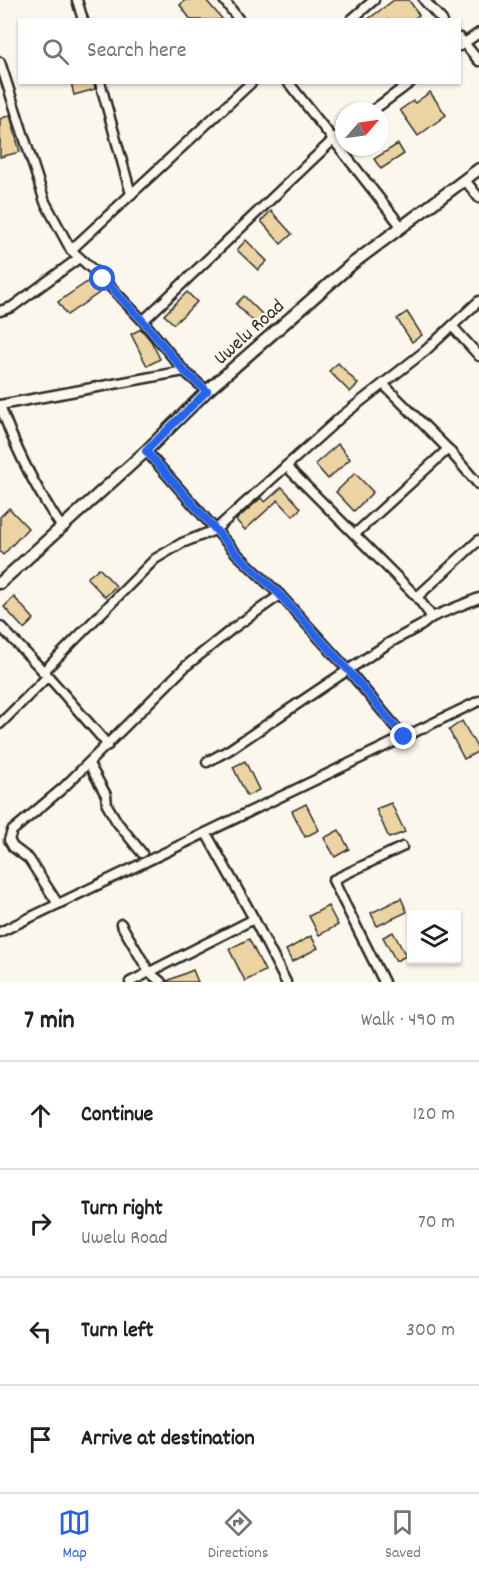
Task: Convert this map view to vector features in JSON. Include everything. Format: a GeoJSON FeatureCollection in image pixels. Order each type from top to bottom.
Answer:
{"type":"FeatureCollection","features":[{"type":"Feature","properties":{"kind":"street"},"geometry":{"type":"LineString","coordinates":[[77,0],[82,18]]}},
{"type":"Feature","properties":{"kind":"street"},"geometry":{"type":"LineString","coordinates":[[224,0],[238,18]]}},
{"type":"Feature","properties":{"kind":"street"},"geometry":{"type":"LineString","coordinates":[[353,18],[374,0]]}},
{"type":"Feature","properties":{"kind":"street"},"geometry":{"type":"LineString","coordinates":[[424,0],[440,18]]}},
{"type":"Feature","properties":{"kind":"street"},"geometry":{"type":"LineString","coordinates":[[479,33],[461,42],[479,61]]}},
{"type":"Feature","properties":{"kind":"street"},"geometry":{"type":"LineString","coordinates":[[0,62],[45,202],[71,250],[103,279],[143,321],[184,371],[207,391]]}},
{"type":"Feature","properties":{"kind":"street"},"geometry":{"type":"LineString","coordinates":[[101,84],[131,194]]}},
{"type":"Feature","properties":{"kind":"street"},"geometry":{"type":"LineString","coordinates":[[71,250],[250,84]]}},
{"type":"Feature","properties":{"kind":"street"},"geometry":{"type":"LineString","coordinates":[[290,84],[401,226]]}},
{"type":"Feature","properties":{"kind":"street"},"geometry":{"type":"LineString","coordinates":[[384,102],[408,84]]}},
{"type":"Feature","properties":{"kind":"street"},"geometry":{"type":"LineString","coordinates":[[143,321],[333,140]]}},
{"type":"Feature","properties":{"kind":"street","name":"Uwelu Road"},"geometry":{"type":"LineString","coordinates":[[0,584],[146,451],[207,391],[352,264],[479,169]]}},
{"type":"Feature","properties":{"kind":"street"},"geometry":{"type":"LineString","coordinates":[[465,180],[479,198]]}},
{"type":"Feature","properties":{"kind":"street"},"geometry":{"type":"LineString","coordinates":[[0,311],[12,307],[79,258]]}},
{"type":"Feature","properties":{"kind":"street"},"geometry":{"type":"LineString","coordinates":[[0,724],[155,559],[182,543],[215,530],[342,416],[425,351],[479,301]]}},
{"type":"Feature","properties":{"kind":"street"},"geometry":{"type":"LineString","coordinates":[[452,326],[479,356]]}},
{"type":"Feature","properties":{"kind":"street"},"geometry":{"type":"LineString","coordinates":[[61,526],[43,500],[12,440],[0,405],[184,371]]}},
{"type":"Feature","properties":{"kind":"street"},"geometry":{"type":"LineString","coordinates":[[383,384],[479,485]]}},
{"type":"Feature","properties":{"kind":"street"},"geometry":{"type":"LineString","coordinates":[[355,534],[447,449]]}},
{"type":"Feature","properties":{"kind":"street"},"geometry":{"type":"LineString","coordinates":[[146,451],[236,553],[280,595],[348,670],[404,737]]}},
{"type":"Feature","properties":{"kind":"street"},"geometry":{"type":"LineString","coordinates":[[286,466],[417,597],[432,617]]}},
{"type":"Feature","properties":{"kind":"street"},"geometry":{"type":"LineString","coordinates":[[417,597],[479,540]]}},
{"type":"Feature","properties":{"kind":"street"},"geometry":{"type":"LineString","coordinates":[[58,904],[29,859],[13,847],[9,840],[12,831],[89,764],[186,666],[280,595]]}},
{"type":"Feature","properties":{"kind":"street"},"geometry":{"type":"LineString","coordinates":[[207,762],[229,750],[388,643],[422,625],[432,617],[479,598]]}},
{"type":"Feature","properties":{"kind":"street"},"geometry":{"type":"LineString","coordinates":[[0,626],[46,674],[108,745]]}},
{"type":"Feature","properties":{"kind":"street"},"geometry":{"type":"LineString","coordinates":[[0,932],[479,701]]}},
{"type":"Feature","properties":{"kind":"street"},"geometry":{"type":"LineString","coordinates":[[89,764],[106,795],[107,805],[117,822],[142,853]]}},
{"type":"Feature","properties":{"kind":"street"},"geometry":{"type":"LineString","coordinates":[[206,833],[286,982]]}},
{"type":"Feature","properties":{"kind":"street"},"geometry":{"type":"LineString","coordinates":[[384,982],[333,880],[402,847]]}},
{"type":"Feature","properties":{"kind":"street"},"geometry":{"type":"LineString","coordinates":[[130,982],[254,919]]}},
{"type":"Feature","properties":{"kind":"street"},"geometry":{"type":"LineString","coordinates":[[121,924],[149,972],[161,982]]}},
{"type":"Feature","properties":{"kind":"building"},"geometry":{"type":"Polygon","coordinates":[[[185,0],[206,0],[221,18],[190,18],[180,5],[185,0]]]}},
{"type":"Feature","properties":{"kind":"building"},"geometry":{"type":"Polygon","coordinates":[[[394,0],[409,0],[419,15],[415,18],[370,18],[394,0]]]}},
{"type":"Feature","properties":{"kind":"building"},"geometry":{"type":"Polygon","coordinates":[[[71,84],[94,84],[95,89],[74,95],[71,84]]]}},
{"type":"Feature","properties":{"kind":"building"},"geometry":{"type":"Polygon","coordinates":[[[430,92],[446,115],[418,136],[400,110],[430,92]]]}},
{"type":"Feature","properties":{"kind":"building"},"geometry":{"type":"Polygon","coordinates":[[[10,115],[20,152],[0,157],[0,119],[10,115]]]}},
{"type":"Feature","properties":{"kind":"building"},"geometry":{"type":"Polygon","coordinates":[[[398,144],[404,154],[381,169],[374,159],[379,156],[389,156],[389,150],[398,144]]]}},
{"type":"Feature","properties":{"kind":"building"},"geometry":{"type":"Polygon","coordinates":[[[271,211],[292,234],[281,244],[261,221],[271,211]]]}},
{"type":"Feature","properties":{"kind":"building"},"geometry":{"type":"Polygon","coordinates":[[[246,240],[267,261],[258,270],[237,250],[246,240]]]}},
{"type":"Feature","properties":{"kind":"building"},"geometry":{"type":"Polygon","coordinates":[[[90,280],[99,293],[67,315],[58,302],[90,280]]]}},
{"type":"Feature","properties":{"kind":"building"},"geometry":{"type":"Polygon","coordinates":[[[187,292],[197,302],[174,324],[164,315],[187,292]]]}},
{"type":"Feature","properties":{"kind":"building"},"geometry":{"type":"Polygon","coordinates":[[[244,296],[265,317],[257,325],[236,304],[244,296]]]}},
{"type":"Feature","properties":{"kind":"building"},"geometry":{"type":"Polygon","coordinates":[[[407,312],[422,335],[412,342],[397,319],[407,312]]]}},
{"type":"Feature","properties":{"kind":"building"},"geometry":{"type":"Polygon","coordinates":[[[141,329],[151,341],[160,359],[147,366],[131,334],[141,329]]]}},
{"type":"Feature","properties":{"kind":"building"},"geometry":{"type":"Polygon","coordinates":[[[338,363],[358,384],[350,392],[329,371],[338,363]]]}},
{"type":"Feature","properties":{"kind":"building"},"geometry":{"type":"Polygon","coordinates":[[[338,444],[350,459],[328,479],[315,464],[338,444]]]}},
{"type":"Feature","properties":{"kind":"building"},"geometry":{"type":"Polygon","coordinates":[[[355,473],[373,492],[354,511],[336,492],[355,473]]]}},
{"type":"Feature","properties":{"kind":"building"},"geometry":{"type":"Polygon","coordinates":[[[282,487],[301,508],[293,516],[278,500],[245,530],[236,520],[261,498],[265,502],[282,487]]]}},
{"type":"Feature","properties":{"kind":"building"},"geometry":{"type":"Polygon","coordinates":[[[9,508],[28,528],[3,555],[0,552],[0,517],[9,508]]]}},
{"type":"Feature","properties":{"kind":"building"},"geometry":{"type":"Polygon","coordinates":[[[99,568],[116,586],[105,597],[87,578],[99,568]]]}},
{"type":"Feature","properties":{"kind":"building"},"geometry":{"type":"Polygon","coordinates":[[[14,597],[34,619],[24,629],[4,607],[14,597]]]}},
{"type":"Feature","properties":{"kind":"building"},"geometry":{"type":"Polygon","coordinates":[[[462,721],[479,751],[464,759],[449,730],[462,721]]]}},
{"type":"Feature","properties":{"kind":"building"},"geometry":{"type":"Polygon","coordinates":[[[245,761],[259,790],[247,796],[233,767],[245,761]]]}},
{"type":"Feature","properties":{"kind":"building"},"geometry":{"type":"Polygon","coordinates":[[[391,803],[405,832],[389,838],[376,809],[391,803]]]}},
{"type":"Feature","properties":{"kind":"building"},"geometry":{"type":"Polygon","coordinates":[[[306,804],[319,830],[305,837],[292,811],[306,804]]]}},
{"type":"Feature","properties":{"kind":"building"},"geometry":{"type":"Polygon","coordinates":[[[339,830],[349,849],[335,857],[324,838],[339,830]]]}},
{"type":"Feature","properties":{"kind":"building"},"geometry":{"type":"Polygon","coordinates":[[[401,898],[407,912],[377,926],[371,913],[401,898]]]}},
{"type":"Feature","properties":{"kind":"building"},"geometry":{"type":"Polygon","coordinates":[[[328,906],[338,925],[319,935],[309,916],[328,906]]]}},
{"type":"Feature","properties":{"kind":"building"},"geometry":{"type":"Polygon","coordinates":[[[393,932],[406,956],[396,961],[383,937],[393,932]]]}},
{"type":"Feature","properties":{"kind":"building"},"geometry":{"type":"Polygon","coordinates":[[[311,936],[318,948],[292,962],[286,950],[311,936]]]}},
{"type":"Feature","properties":{"kind":"building"},"geometry":{"type":"Polygon","coordinates":[[[249,939],[265,971],[245,981],[229,949],[249,939]]]}},
{"type":"Feature","properties":{"kind":"building"},"geometry":{"type":"Polygon","coordinates":[[[193,970],[198,982],[167,982],[167,981],[193,970]]]}},
{"type":"Feature","properties":{"kind":"route"},"geometry":{"type":"LineString","coordinates":[[103,279],[143,321],[184,371],[207,391],[146,451],[236,553],[280,595],[348,670],[404,737]]}}]}
